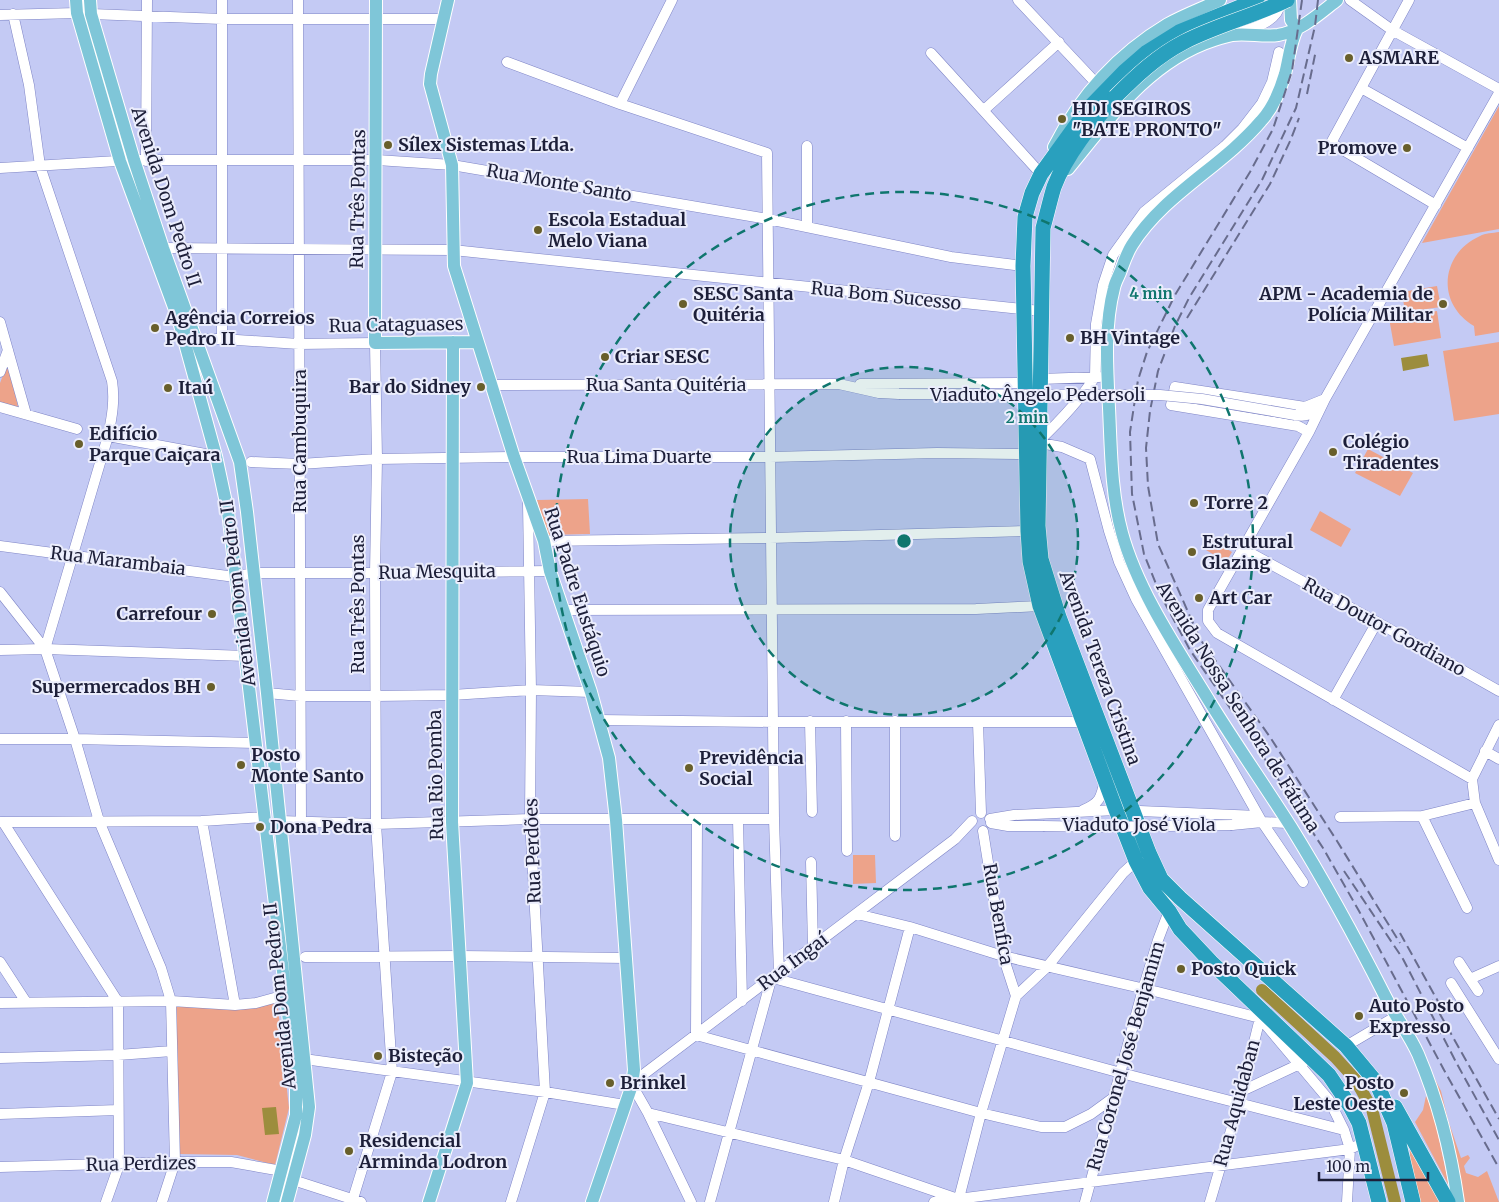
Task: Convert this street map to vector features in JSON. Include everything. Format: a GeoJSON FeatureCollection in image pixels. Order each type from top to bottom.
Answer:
{"type":"FeatureCollection","features":[{"type":"Feature","properties":{"kind":"highway","name":"Avenida Tereza Cristina"},"geometry":{"type":"LineString","coordinates":[[1257,0],[1180,32],[1147,52],[1093,103],[1041,174],[1032,193],[1025,217],[1024,310],[1040,442],[1038,526],[1041,559],[1059,618],[1149,853],[1162,879],[1180,898],[1346,1046],[1377,1084]]}},
{"type":"Feature","properties":{"kind":"highway","name":"Avenida Tereza Cristina"},"geometry":{"type":"LineString","coordinates":[[1289,0],[1184,42],[1154,61],[1114,97],[1078,144],[1055,185],[1043,228],[1041,311],[1026,454],[1030,561],[1040,606],[1116,810],[1136,861],[1150,888],[1169,911],[1180,929],[1211,962],[1306,1061],[1329,1075],[1359,1123],[1378,1201]]}},
{"type":"Feature","properties":{"kind":"highway"},"geometry":{"type":"LineString","coordinates":[[1377,1084],[1392,1101],[1448,1202]]}},
{"type":"Feature","properties":{"kind":"highway"},"geometry":{"type":"LineString","coordinates":[[1377,1084],[1394,1124],[1413,1202]]}},
{"type":"Feature","properties":{"kind":"highway"},"geometry":{"type":"LineString","coordinates":[[1405,1123],[1407,1176]]}},
{"type":"Feature","properties":{"kind":"main road","name":"Avenida Dom Pedro II"},"geometry":{"type":"LineString","coordinates":[[90,0],[91,14],[140,160],[163,248],[240,462],[267,693],[309,1107],[305,1135],[287,1202]]}},
{"type":"Feature","properties":{"kind":"main road","name":"Rua Três Pontas"},"geometry":{"type":"LineString","coordinates":[[375,343],[376,0]]}},
{"type":"Feature","properties":{"kind":"main road","name":"Rua Padre Eustáquio"},"geometry":{"type":"LineString","coordinates":[[448,0],[430,84],[452,165],[454,266],[477,342],[493,385],[514,457],[544,541],[550,570],[591,692],[609,758],[616,820],[634,1070],[632,1085],[592,1202]]}},
{"type":"Feature","properties":{"kind":"main road","name":"Avenida Tereza Cristina"},"geometry":{"type":"LineString","coordinates":[[1041,174],[1066,125],[1096,83],[1116,63],[1138,44],[1202,3],[1220,0]]}},
{"type":"Feature","properties":{"kind":"main road"},"geometry":{"type":"LineString","coordinates":[[1289,0],[1292,20],[1297,29]]}},
{"type":"Feature","properties":{"kind":"main road","name":"Avenida Tereza Cristina"},"geometry":{"type":"LineString","coordinates":[[1055,185],[1098,131],[1144,82],[1172,59],[1192,49],[1233,35],[1278,35],[1297,29],[1336,0]]}},
{"type":"Feature","properties":{"kind":"main road","name":"Avenida Dom Pedro II"},"geometry":{"type":"LineString","coordinates":[[76,6],[120,161],[178,318],[216,456],[228,512],[296,1080],[296,1115],[274,1202]]}},
{"type":"Feature","properties":{"kind":"main road","name":"Avenida Nossa Senhora de Fátima"},"geometry":{"type":"LineString","coordinates":[[1297,29],[1278,96],[1263,119],[1216,165],[1166,204],[1148,224],[1130,247],[1114,287],[1101,377],[1113,490],[1122,534],[1137,574],[1174,643],[1240,752],[1315,866],[1358,942],[1395,1016],[1417,1052],[1439,1114],[1458,1202]]}},
{"type":"Feature","properties":{"kind":"main road","name":"Rua Rio Pomba"},"geometry":{"type":"LineString","coordinates":[[429,1202],[467,1082],[452,822],[453,342]]}},
{"type":"Feature","properties":{"kind":"main road","name":"Rua Cataguases"},"geometry":{"type":"LineString","coordinates":[[375,343],[477,342]]}},
{"type":"Feature","properties":{"kind":"street"},"geometry":{"type":"LineString","coordinates":[[140,160],[147,0]]}},
{"type":"Feature","properties":{"kind":"street"},"geometry":{"type":"LineString","coordinates":[[222,0],[222,339]]}},
{"type":"Feature","properties":{"kind":"street","name":"Rua Cambuquira"},"geometry":{"type":"LineString","coordinates":[[298,0],[301,821]]}},
{"type":"Feature","properties":{"kind":"street"},"geometry":{"type":"LineString","coordinates":[[1018,0],[1096,83]]}},
{"type":"Feature","properties":{"kind":"street"},"geometry":{"type":"LineString","coordinates":[[1233,35],[1266,23],[1277,12],[1281,0]]}},
{"type":"Feature","properties":{"kind":"street"},"geometry":{"type":"LineString","coordinates":[[1350,0],[1392,30],[1499,89]]}},
{"type":"Feature","properties":{"kind":"street"},"geometry":{"type":"LineString","coordinates":[[1408,0],[1330,143],[1436,205]]}},
{"type":"Feature","properties":{"kind":"street"},"geometry":{"type":"LineString","coordinates":[[620,104],[668,2]]}},
{"type":"Feature","properties":{"kind":"street"},"geometry":{"type":"LineString","coordinates":[[0,14],[76,6]]}},
{"type":"Feature","properties":{"kind":"street"},"geometry":{"type":"LineString","coordinates":[[13,14],[29,85],[40,166],[112,381],[114,405],[108,436],[45,649]]}},
{"type":"Feature","properties":{"kind":"street"},"geometry":{"type":"LineString","coordinates":[[91,14],[222,19],[444,20]]}},
{"type":"Feature","properties":{"kind":"street"},"geometry":{"type":"LineString","coordinates":[[984,110],[1059,42]]}},
{"type":"Feature","properties":{"kind":"street","name":"Avenida Nossa Senhora de Fátima"},"geometry":{"type":"LineString","coordinates":[[1101,377],[1096,324],[1103,285],[1113,254],[1144,212],[1225,146],[1242,129],[1262,103],[1272,82],[1279,52]]}},
{"type":"Feature","properties":{"kind":"street"},"geometry":{"type":"LineString","coordinates":[[932,53],[1041,174]]}},
{"type":"Feature","properties":{"kind":"street"},"geometry":{"type":"LineString","coordinates":[[507,62],[620,104],[767,153],[774,977],[764,1002],[710,1202]]}},
{"type":"Feature","properties":{"kind":"street"},"geometry":{"type":"LineString","coordinates":[[1361,88],[1468,148]]}},
{"type":"Feature","properties":{"kind":"street"},"geometry":{"type":"LineString","coordinates":[[1472,779],[1217,632],[1208,621],[1208,610],[1309,432],[1325,399],[1499,93]]}},
{"type":"Feature","properties":{"kind":"street"},"geometry":{"type":"LineString","coordinates":[[807,146],[807,227]]}},
{"type":"Feature","properties":{"kind":"street","name":"Rua Monte Santo"},"geometry":{"type":"LineString","coordinates":[[0,168],[140,160],[377,160],[452,165],[768,219],[951,257],[1023,266]]}},
{"type":"Feature","properties":{"kind":"street","name":"Rua Bom Sucesso"},"geometry":{"type":"LineString","coordinates":[[163,248],[453,250],[1041,311]]}},
{"type":"Feature","properties":{"kind":"street"},"geometry":{"type":"LineString","coordinates":[[0,322],[26,414]]}},
{"type":"Feature","properties":{"kind":"street","name":"Rua Cataguases"},"geometry":{"type":"LineString","coordinates":[[195,339],[299,344],[375,343]]}},
{"type":"Feature","properties":{"kind":"street","name":"Rua Três Pontas"},"geometry":{"type":"LineString","coordinates":[[355,1201],[392,1072],[376,824],[375,573],[377,459],[375,343]]}},
{"type":"Feature","properties":{"kind":"street"},"geometry":{"type":"LineString","coordinates":[[0,372],[8,350]]}},
{"type":"Feature","properties":{"kind":"street"},"geometry":{"type":"LineString","coordinates":[[1040,442],[1101,377]]}},
{"type":"Feature","properties":{"kind":"street","name":"Rua Santa Quitéria"},"geometry":{"type":"LineString","coordinates":[[493,385],[769,385],[1033,381],[1101,377]]}},
{"type":"Feature","properties":{"kind":"street","name":"Rua Santa Quitéria"},"geometry":{"type":"LineString","coordinates":[[839,384],[879,393],[899,394]]}},
{"type":"Feature","properties":{"kind":"street"},"geometry":{"type":"LineString","coordinates":[[1309,432],[1298,426],[1171,405],[1175,386],[1305,407],[1325,399]]}},
{"type":"Feature","properties":{"kind":"street","name":"Viaduto Ângelo Pedersoli"},"geometry":{"type":"LineString","coordinates":[[899,394],[1160,395],[1202,399],[1299,416]]}},
{"type":"Feature","properties":{"kind":"street"},"geometry":{"type":"LineString","coordinates":[[1299,416],[1312,414],[1325,399]]}},
{"type":"Feature","properties":{"kind":"street"},"geometry":{"type":"LineString","coordinates":[[0,407],[77,429]]}},
{"type":"Feature","properties":{"kind":"street"},"geometry":{"type":"LineString","coordinates":[[1299,416],[1309,421],[1309,432]]}},
{"type":"Feature","properties":{"kind":"street"},"geometry":{"type":"LineString","coordinates":[[108,436],[216,456]]}},
{"type":"Feature","properties":{"kind":"street"},"geometry":{"type":"LineString","coordinates":[[1040,442],[1062,447],[1090,459],[1109,532],[1119,562],[1136,599],[1260,819],[1303,882]]}},
{"type":"Feature","properties":{"kind":"street","name":"Rua Lima Duarte"},"geometry":{"type":"LineString","coordinates":[[251,462],[300,464],[377,459],[514,457],[770,457],[937,453],[1026,454]]}},
{"type":"Feature","properties":{"kind":"street","name":"Rua Perdões"},"geometry":{"type":"LineString","coordinates":[[511,1202],[546,1092],[530,819],[528,495]]}},
{"type":"Feature","properties":{"kind":"street"},"geometry":{"type":"LineString","coordinates":[[544,541],[770,538],[1028,531]]}},
{"type":"Feature","properties":{"kind":"street","name":"Rua Marambaia"},"geometry":{"type":"LineString","coordinates":[[0,546],[235,577]]}},
{"type":"Feature","properties":{"kind":"street","name":"Rua Doutor Gordiano"},"geometry":{"type":"LineString","coordinates":[[1243,549],[1499,691]]}},
{"type":"Feature","properties":{"kind":"street","name":"Rua Mesquita"},"geometry":{"type":"LineString","coordinates":[[235,577],[253,573],[550,570]]}},
{"type":"Feature","properties":{"kind":"street"},"geometry":{"type":"LineString","coordinates":[[0,592],[45,649],[76,739],[99,821],[161,968],[171,1000],[175,1162],[162,1202]]}},
{"type":"Feature","properties":{"kind":"street"},"geometry":{"type":"LineString","coordinates":[[563,610],[771,611],[976,609],[1040,606]]}},
{"type":"Feature","properties":{"kind":"street"},"geometry":{"type":"LineString","coordinates":[[1333,700],[1377,622]]}},
{"type":"Feature","properties":{"kind":"street"},"geometry":{"type":"LineString","coordinates":[[0,650],[45,649],[246,656]]}},
{"type":"Feature","properties":{"kind":"street"},"geometry":{"type":"LineString","coordinates":[[267,693],[300,696],[375,696],[452,695],[530,690],[591,692]]}},
{"type":"Feature","properties":{"kind":"street"},"geometry":{"type":"LineString","coordinates":[[599,720],[1084,722]]}},
{"type":"Feature","properties":{"kind":"street"},"geometry":{"type":"LineString","coordinates":[[810,721],[812,812]]}},
{"type":"Feature","properties":{"kind":"street"},"geometry":{"type":"LineString","coordinates":[[846,721],[847,851]]}},
{"type":"Feature","properties":{"kind":"street"},"geometry":{"type":"LineString","coordinates":[[895,722],[895,836]]}},
{"type":"Feature","properties":{"kind":"street"},"geometry":{"type":"LineString","coordinates":[[978,722],[981,813]]}},
{"type":"Feature","properties":{"kind":"street"},"geometry":{"type":"LineString","coordinates":[[1499,725],[1472,779],[1474,803],[1499,858]]}},
{"type":"Feature","properties":{"kind":"street"},"geometry":{"type":"LineString","coordinates":[[0,739],[256,743]]}},
{"type":"Feature","properties":{"kind":"street"},"geometry":{"type":"LineString","coordinates":[[1485,751],[1499,759]]}},
{"type":"Feature","properties":{"kind":"street"},"geometry":{"type":"LineString","coordinates":[[1077,812],[1098,802],[1105,780]]}},
{"type":"Feature","properties":{"kind":"street"},"geometry":{"type":"LineString","coordinates":[[1340,817],[1422,816],[1474,803]]}},
{"type":"Feature","properties":{"kind":"street"},"geometry":{"type":"LineString","coordinates":[[990,821],[1002,816],[1116,810],[1260,819]]}},
{"type":"Feature","properties":{"kind":"street"},"geometry":{"type":"LineString","coordinates":[[981,813],[986,814],[990,821],[989,828],[978,828],[975,816],[981,813]]}},
{"type":"Feature","properties":{"kind":"street"},"geometry":{"type":"LineString","coordinates":[[1422,816],[1467,908]]}},
{"type":"Feature","properties":{"kind":"street"},"geometry":{"type":"LineString","coordinates":[[1,822],[202,821],[265,818]]}},
{"type":"Feature","properties":{"kind":"street"},"geometry":{"type":"LineString","coordinates":[[280,821],[376,824],[530,819],[774,819]]}},
{"type":"Feature","properties":{"kind":"street"},"geometry":{"type":"LineString","coordinates":[[738,819],[742,1001]]}},
{"type":"Feature","properties":{"kind":"street","name":"Viaduto José Viola"},"geometry":{"type":"LineString","coordinates":[[990,821],[1008,826],[1100,827],[1232,825],[1260,819],[1288,823]]}},
{"type":"Feature","properties":{"kind":"street"},"geometry":{"type":"LineString","coordinates":[[697,820],[696,1035],[981,1114],[1041,1127],[1065,1127],[1091,1114],[1113,1098]]}},
{"type":"Feature","properties":{"kind":"street"},"geometry":{"type":"LineString","coordinates":[[202,821],[235,1005]]}},
{"type":"Feature","properties":{"kind":"street"},"geometry":{"type":"LineString","coordinates":[[1,822],[118,1002],[118,1165],[106,1202]]}},
{"type":"Feature","properties":{"kind":"street","name":"Rua Ingaí"},"geometry":{"type":"LineString","coordinates":[[632,1085],[640,1077],[774,977],[813,943],[857,914],[955,839],[978,828]]}},
{"type":"Feature","properties":{"kind":"street","name":"Rua Benfica"},"geometry":{"type":"LineString","coordinates":[[978,828],[1003,956],[1016,996]]}},
{"type":"Feature","properties":{"kind":"street"},"geometry":{"type":"LineString","coordinates":[[958,1201],[981,1114],[1016,996],[1047,967],[1123,873],[1136,861]]}},
{"type":"Feature","properties":{"kind":"street"},"geometry":{"type":"LineString","coordinates":[[811,862],[813,943]]}},
{"type":"Feature","properties":{"kind":"street","name":"Rua Coronel José Benjamim"},"geometry":{"type":"LineString","coordinates":[[1084,1202],[1143,989],[1169,911]]}},
{"type":"Feature","properties":{"kind":"street"},"geometry":{"type":"LineString","coordinates":[[857,914],[910,927],[1003,956],[1047,967],[1143,989],[1258,1011]]}},
{"type":"Feature","properties":{"kind":"street"},"geometry":{"type":"LineString","coordinates":[[834,1202],[844,1160],[869,1082],[910,927]]}},
{"type":"Feature","properties":{"kind":"street"},"geometry":{"type":"LineString","coordinates":[[305,957],[538,956],[626,958]]}},
{"type":"Feature","properties":{"kind":"street"},"geometry":{"type":"LineString","coordinates":[[0,962],[26,1002]]}},
{"type":"Feature","properties":{"kind":"street"},"geometry":{"type":"LineString","coordinates":[[1460,962],[1478,991]]}},
{"type":"Feature","properties":{"kind":"street"},"geometry":{"type":"LineString","coordinates":[[1470,979],[1499,966]]}},
{"type":"Feature","properties":{"kind":"street"},"geometry":{"type":"LineString","coordinates":[[774,977],[1120,1073],[1344,1130]]}},
{"type":"Feature","properties":{"kind":"street"},"geometry":{"type":"LineString","coordinates":[[1451,983],[1499,1059]]}},
{"type":"Feature","properties":{"kind":"street"},"geometry":{"type":"LineString","coordinates":[[754,992],[764,1002]]}},
{"type":"Feature","properties":{"kind":"street"},"geometry":{"type":"LineString","coordinates":[[0,1003],[171,1000],[235,1005],[256,1003],[285,995]]}},
{"type":"Feature","properties":{"kind":"street"},"geometry":{"type":"LineString","coordinates":[[696,1011],[704,1019],[715,1021]]}},
{"type":"Feature","properties":{"kind":"street","name":"Rua Aquidaban"},"geometry":{"type":"LineString","coordinates":[[1210,1202],[1242,1090],[1258,1011]]}},
{"type":"Feature","properties":{"kind":"street"},"geometry":{"type":"LineString","coordinates":[[1346,1046],[1395,1016]]}},
{"type":"Feature","properties":{"kind":"street"},"geometry":{"type":"LineString","coordinates":[[0,1058],[118,1055],[172,1051]]}},
{"type":"Feature","properties":{"kind":"street"},"geometry":{"type":"LineString","coordinates":[[304,1060],[625,1104]]}},
{"type":"Feature","properties":{"kind":"street"},"geometry":{"type":"LineString","coordinates":[[1242,1090],[1306,1061],[1339,1116],[1350,1149],[1347,1202]]}},
{"type":"Feature","properties":{"kind":"street"},"geometry":{"type":"LineString","coordinates":[[632,1085],[648,1113],[691,1202]]}},
{"type":"Feature","properties":{"kind":"street"},"geometry":{"type":"LineString","coordinates":[[0,1114],[118,1110]]}},
{"type":"Feature","properties":{"kind":"street"},"geometry":{"type":"LineString","coordinates":[[648,1113],[729,1134],[844,1160],[958,1201]]}},
{"type":"Feature","properties":{"kind":"street"},"geometry":{"type":"LineString","coordinates":[[934,1202],[958,1201],[1091,1181],[1350,1149],[1364,1143]]}},
{"type":"Feature","properties":{"kind":"street","name":"Rua Perdizes"},"geometry":{"type":"LineString","coordinates":[[0,1167],[230,1162],[282,1171]]}},
{"type":"Feature","properties":{"kind":"street"},"geometry":{"type":"LineString","coordinates":[[293,1180],[355,1201]]}},
{"type":"Feature","properties":{"kind":"shaded area"},"geometry":{"type":"Polygon","coordinates":[[[1499,106],[1499,229],[1422,243],[1499,106]]]}},
{"type":"Feature","properties":{"kind":"shaded area"},"geometry":{"type":"Polygon","coordinates":[[[1499,232],[1499,332],[1475,336],[1474,326],[1462,317],[1453,305],[1449,293],[1448,279],[1457,255],[1467,244],[1482,235],[1499,232]]]}},
{"type":"Feature","properties":{"kind":"shaded area"},"geometry":{"type":"Polygon","coordinates":[[[1437,286],[1441,307],[1405,312],[1402,292],[1437,286]]]}},
{"type":"Feature","properties":{"kind":"shaded area"},"geometry":{"type":"Polygon","coordinates":[[[1437,311],[1441,338],[1394,346],[1389,318],[1437,311]]]}},
{"type":"Feature","properties":{"kind":"shaded area"},"geometry":{"type":"Polygon","coordinates":[[[1499,342],[1499,414],[1454,421],[1443,351],[1499,342]]]}},
{"type":"Feature","properties":{"kind":"shaded area"},"geometry":{"type":"Polygon","coordinates":[[[1427,354],[1429,366],[1403,371],[1401,358],[1427,354]]]}},
{"type":"Feature","properties":{"kind":"shaded area"},"geometry":{"type":"Polygon","coordinates":[[[8,362],[18,407],[0,403],[0,383],[8,362]]]}},
{"type":"Feature","properties":{"kind":"shaded area"},"geometry":{"type":"Polygon","coordinates":[[[1368,449],[1413,473],[1400,496],[1355,473],[1368,449]]]}},
{"type":"Feature","properties":{"kind":"shaded area"},"geometry":{"type":"Polygon","coordinates":[[[588,499],[590,534],[546,535],[537,500],[588,499]]]}},
{"type":"Feature","properties":{"kind":"shaded area"},"geometry":{"type":"Polygon","coordinates":[[[1320,511],[1351,529],[1341,547],[1310,530],[1320,511]]]}},
{"type":"Feature","properties":{"kind":"shaded area"},"geometry":{"type":"Polygon","coordinates":[[[1212,540],[1232,552],[1226,562],[1206,550],[1212,540]]]}},
{"type":"Feature","properties":{"kind":"shaded area"},"geometry":{"type":"Polygon","coordinates":[[[853,855],[875,855],[876,883],[853,884],[853,855]]]}},
{"type":"Feature","properties":{"kind":"shaded area"},"geometry":{"type":"Polygon","coordinates":[[[277,999],[289,1108],[275,1165],[237,1155],[179,1154],[172,1001],[277,999]]]}},
{"type":"Feature","properties":{"kind":"shaded area"},"geometry":{"type":"Polygon","coordinates":[[[1411,1032],[1441,1091],[1448,1120],[1461,1158],[1468,1155],[1470,1158],[1464,1166],[1466,1173],[1478,1177],[1487,1171],[1499,1202],[1462,1202],[1444,1112],[1411,1032]]]}},
{"type":"Feature","properties":{"kind":"shaded area"},"geometry":{"type":"Polygon","coordinates":[[[1426,1096],[1433,1111],[1449,1186],[1415,1122],[1423,1110],[1426,1096]]]}},
{"type":"Feature","properties":{"kind":"shaded area"},"geometry":{"type":"Polygon","coordinates":[[[276,1107],[279,1134],[265,1135],[262,1108],[276,1107]]]}},
{"type":"Feature","properties":{"kind":"shaded area"},"geometry":{"type":"Polygon","coordinates":[[[1410,1141],[1445,1202],[1417,1202],[1410,1175],[1410,1141]]]}},
{"type":"Feature","properties":{"kind":"waterway"},"geometry":{"type":"LineString","coordinates":[[1262,990],[1335,1057],[1355,1079],[1372,1109],[1395,1202]]}},
{"type":"Feature","properties":{"kind":"railway"},"geometry":{"type":"LineString","coordinates":[[1302,0],[1292,71],[1273,129],[1250,172],[1175,295],[1147,352],[1138,380],[1130,432],[1132,494],[1144,554],[1160,594],[1190,650],[1257,747],[1323,848],[1499,1168]]}},
{"type":"Feature","properties":{"kind":"railway"},"geometry":{"type":"LineString","coordinates":[[1318,0],[1315,26],[1296,108],[1262,180],[1189,298],[1175,326],[1158,371],[1150,411],[1146,448],[1148,486],[1158,544],[1200,639],[1270,737],[1400,943]]}},
{"type":"Feature","properties":{"kind":"railway"},"geometry":{"type":"LineString","coordinates":[[1307,94],[1316,50]]}},
{"type":"Feature","properties":{"kind":"railway"},"geometry":{"type":"LineString","coordinates":[[1187,318],[1270,184],[1299,118]]}},
{"type":"Feature","properties":{"kind":"railway"},"geometry":{"type":"LineString","coordinates":[[1344,871],[1403,959],[1499,1140]]}},
{"type":"Feature","properties":{"kind":"railway"},"geometry":{"type":"LineString","coordinates":[[1400,933],[1440,1005]]}},
{"type":"Feature","properties":{"kind":"railway"},"geometry":{"type":"LineString","coordinates":[[1432,1000],[1499,1119]]}},
{"type":"Feature","properties":{"kind":"place","name":"ASMARE"},"geometry":{"type":"Point","coordinates":[1349,58]}},
{"type":"Feature","properties":{"kind":"place","name":"HDI SEGIROS \"BATE PRONTO\""},"geometry":{"type":"Point","coordinates":[1062,119]}},
{"type":"Feature","properties":{"kind":"place","name":"Sílex Sistemas Ltda."},"geometry":{"type":"Point","coordinates":[388,145]}},
{"type":"Feature","properties":{"kind":"place","name":"Promove"},"geometry":{"type":"Point","coordinates":[1407,148]}},
{"type":"Feature","properties":{"kind":"place","name":"Escola Estadual Melo Viana"},"geometry":{"type":"Point","coordinates":[538,230]}},
{"type":"Feature","properties":{"kind":"place","name":"SESC Santa Quitéria"},"geometry":{"type":"Point","coordinates":[683,304]}},
{"type":"Feature","properties":{"kind":"place","name":"APM - Academia de Polícia Militar"},"geometry":{"type":"Point","coordinates":[1443,304]}},
{"type":"Feature","properties":{"kind":"place","name":"Agência Correios Pedro II"},"geometry":{"type":"Point","coordinates":[155,328]}},
{"type":"Feature","properties":{"kind":"place","name":"BH Vintage"},"geometry":{"type":"Point","coordinates":[1070,338]}},
{"type":"Feature","properties":{"kind":"place","name":"Criar SESC"},"geometry":{"type":"Point","coordinates":[605,357]}},
{"type":"Feature","properties":{"kind":"place","name":"Bar do Sidney"},"geometry":{"type":"Point","coordinates":[481,387]}},
{"type":"Feature","properties":{"kind":"place","name":"Itaú"},"geometry":{"type":"Point","coordinates":[168,388]}},
{"type":"Feature","properties":{"kind":"place","name":"Edifício Parque Caiçara"},"geometry":{"type":"Point","coordinates":[79,444]}},
{"type":"Feature","properties":{"kind":"place","name":"Colégio Tiradentes"},"geometry":{"type":"Point","coordinates":[1333,452]}},
{"type":"Feature","properties":{"kind":"place","name":"Torre 2"},"geometry":{"type":"Point","coordinates":[1194,503]}},
{"type":"Feature","properties":{"kind":"place","name":"Estrutural Glazing"},"geometry":{"type":"Point","coordinates":[1192,552]}},
{"type":"Feature","properties":{"kind":"place","name":"Art Car"},"geometry":{"type":"Point","coordinates":[1199,598]}},
{"type":"Feature","properties":{"kind":"place","name":"Carrefour"},"geometry":{"type":"Point","coordinates":[212,614]}},
{"type":"Feature","properties":{"kind":"place","name":"Supermercados BH"},"geometry":{"type":"Point","coordinates":[211,687]}},
{"type":"Feature","properties":{"kind":"place","name":"Posto Monte Santo"},"geometry":{"type":"Point","coordinates":[241,765]}},
{"type":"Feature","properties":{"kind":"place","name":"Previdência Social"},"geometry":{"type":"Point","coordinates":[689,768]}},
{"type":"Feature","properties":{"kind":"place","name":"Dona Pedra"},"geometry":{"type":"Point","coordinates":[260,827]}},
{"type":"Feature","properties":{"kind":"place","name":"Posto Quick"},"geometry":{"type":"Point","coordinates":[1181,969]}},
{"type":"Feature","properties":{"kind":"place","name":"Auto Posto Expresso"},"geometry":{"type":"Point","coordinates":[1359,1016]}},
{"type":"Feature","properties":{"kind":"place","name":"Bisteção"},"geometry":{"type":"Point","coordinates":[378,1056]}},
{"type":"Feature","properties":{"kind":"place","name":"Brinkel"},"geometry":{"type":"Point","coordinates":[610,1083]}},
{"type":"Feature","properties":{"kind":"place","name":"Posto Leste Oeste"},"geometry":{"type":"Point","coordinates":[1404,1093]}},
{"type":"Feature","properties":{"kind":"place","name":"Residencial Arminda Lodron"},"geometry":{"type":"Point","coordinates":[349,1151]}}]}
